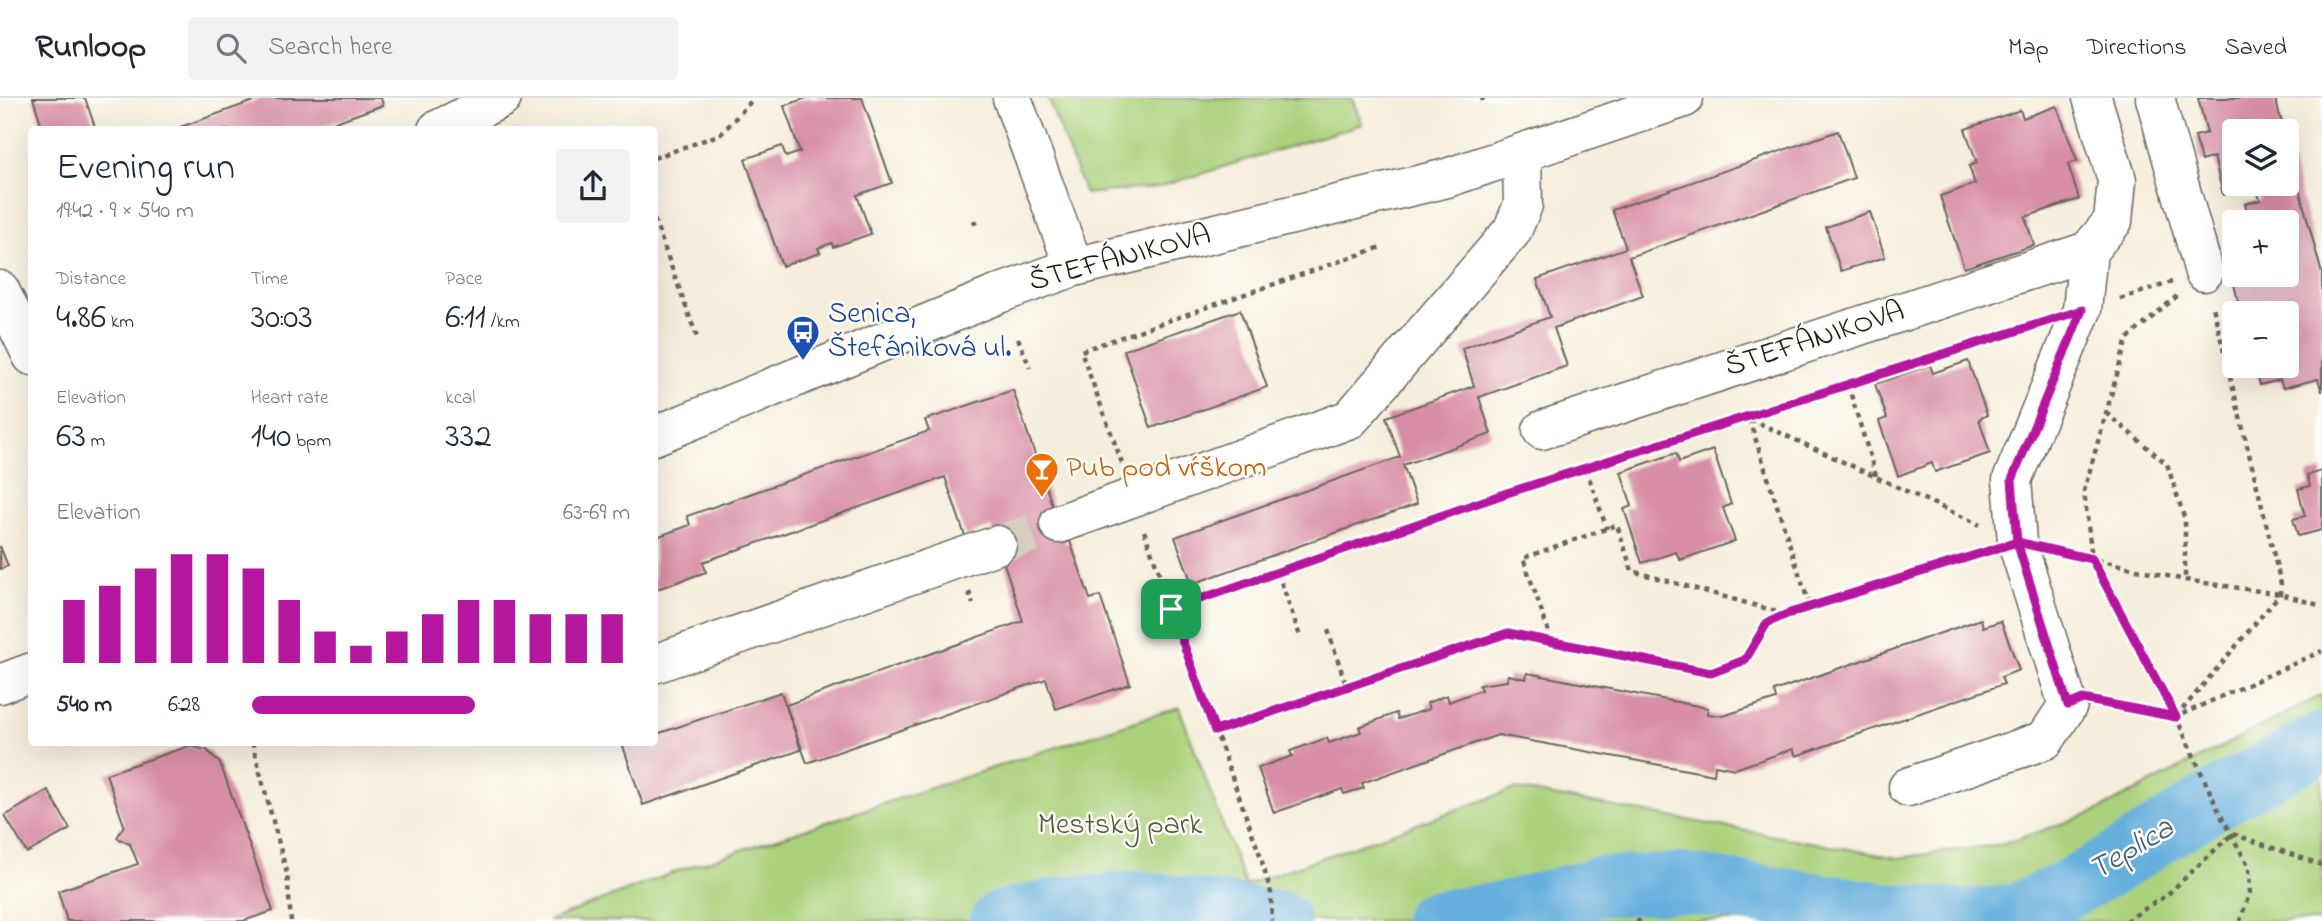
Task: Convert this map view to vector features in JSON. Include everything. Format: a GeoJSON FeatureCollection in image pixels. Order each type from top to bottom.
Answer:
{"type":"FeatureCollection","features":[{"type":"Feature","properties":{"kind":"street"},"geometry":{"type":"LineString","coordinates":[[445,126],[502,98]]}},
{"type":"Feature","properties":{"kind":"street"},"geometry":{"type":"LineString","coordinates":[[1012,98],[1074,267]]}},
{"type":"Feature","properties":{"kind":"street","name":"ŠTEFÁNIKOVA"},"geometry":{"type":"LineString","coordinates":[[658,434],[1001,293],[1074,267],[1447,178],[1522,155],[1684,98]]}},
{"type":"Feature","properties":{"kind":"street"},"geometry":{"type":"LineString","coordinates":[[1908,787],[2045,740],[2068,705],[2017,542],[2012,480],[2082,310],[2088,251],[2113,221],[2117,180],[2092,98]]}},
{"type":"Feature","properties":{"kind":"street"},"geometry":{"type":"LineString","coordinates":[[2155,98],[2204,272]]}},
{"type":"Feature","properties":{"kind":"street"},"geometry":{"type":"LineString","coordinates":[[1059,524],[1128,482],[1350,419],[1512,231],[1523,205],[1522,155]]}},
{"type":"Feature","properties":{"kind":"street","name":"ŠTEFÁNIKOVA"},"geometry":{"type":"LineString","coordinates":[[1542,430],[2088,251]]}},
{"type":"Feature","properties":{"kind":"street"},"geometry":{"type":"LineString","coordinates":[[0,290],[27,335]]}},
{"type":"Feature","properties":{"kind":"street"},"geometry":{"type":"LineString","coordinates":[[658,663],[997,545]]}},
{"type":"Feature","properties":{"kind":"street"},"geometry":{"type":"LineString","coordinates":[[0,684],[28,674]]}},
{"type":"Feature","properties":{"kind":"path"},"geometry":{"type":"LineString","coordinates":[[658,157],[721,134],[754,98]]}},
{"type":"Feature","properties":{"kind":"path"},"geometry":{"type":"LineString","coordinates":[[974,220],[976,226]]}},
{"type":"Feature","properties":{"kind":"path"},"geometry":{"type":"LineString","coordinates":[[658,230],[698,340]]}},
{"type":"Feature","properties":{"kind":"path"},"geometry":{"type":"LineString","coordinates":[[1272,921],[1271,893],[1081,351],[1384,246]]}},
{"type":"Feature","properties":{"kind":"path"},"geometry":{"type":"LineString","coordinates":[[1171,609],[1586,469],[2204,272]]}},
{"type":"Feature","properties":{"kind":"path"},"geometry":{"type":"LineString","coordinates":[[2204,272],[2127,339],[2084,491],[2092,559],[2183,730],[2220,814],[2249,867],[2250,892],[2240,921]]}},
{"type":"Feature","properties":{"kind":"path"},"geometry":{"type":"LineString","coordinates":[[2176,717],[2280,594],[2281,584],[2204,272]]}},
{"type":"Feature","properties":{"kind":"path"},"geometry":{"type":"LineString","coordinates":[[1018,338],[1030,369]]}},
{"type":"Feature","properties":{"kind":"path"},"geometry":{"type":"LineString","coordinates":[[1849,385],[1876,477]]}},
{"type":"Feature","properties":{"kind":"path"},"geometry":{"type":"LineString","coordinates":[[2106,413],[2167,464],[2185,520],[2185,580]]}},
{"type":"Feature","properties":{"kind":"path"},"geometry":{"type":"LineString","coordinates":[[1749,418],[2017,542],[2185,580],[2280,594],[2322,606]]}},
{"type":"Feature","properties":{"kind":"path"},"geometry":{"type":"LineString","coordinates":[[1749,418],[1810,608]]}},
{"type":"Feature","properties":{"kind":"path"},"geometry":{"type":"LineString","coordinates":[[1586,469],[1606,528]]}},
{"type":"Feature","properties":{"kind":"path"},"geometry":{"type":"LineString","coordinates":[[1552,641],[1523,558],[1617,525],[1632,571],[1787,614]]}},
{"type":"Feature","properties":{"kind":"path"},"geometry":{"type":"LineString","coordinates":[[1215,731],[1508,633],[1711,673],[1745,660],[1767,623],[1787,614],[2017,542]]}},
{"type":"Feature","properties":{"kind":"path"},"geometry":{"type":"LineString","coordinates":[[1278,573],[1301,639]]}},
{"type":"Feature","properties":{"kind":"path"},"geometry":{"type":"LineString","coordinates":[[1328,630],[1347,688]]}},
{"type":"Feature","properties":{"kind":"path"},"geometry":{"type":"LineString","coordinates":[[2068,705],[2083,699],[2176,717],[2322,651]]}},
{"type":"Feature","properties":{"kind":"path"},"geometry":{"type":"LineString","coordinates":[[253,746],[287,874],[291,921]]}},
{"type":"Feature","properties":{"kind":"path"},"geometry":{"type":"LineString","coordinates":[[2232,834],[2322,865]]}},
{"type":"Feature","properties":{"kind":"path"},"geometry":{"type":"LineString","coordinates":[[2126,921],[2168,894],[2232,834]]}},
{"type":"Feature","properties":{"kind":"path"},"geometry":{"type":"LineString","coordinates":[[1636,921],[1646,921]]}},
{"type":"Feature","properties":{"kind":"green space"},"geometry":{"type":"Polygon","coordinates":[[[1048,98],[1352,98],[1362,124],[1159,187],[1085,194],[1048,98]]]}},
{"type":"Feature","properties":{"kind":"green space","name":"Mestský park"},"geometry":{"type":"Polygon","coordinates":[[[2322,695],[2322,921],[548,921],[680,870],[1179,707],[1245,885],[1515,789],[1898,858],[2004,844],[2097,811],[2322,695]]]}},
{"type":"Feature","properties":{"kind":"building"},"geometry":{"type":"Polygon","coordinates":[[[33,98],[85,98],[95,126],[42,126],[33,98]]]}},
{"type":"Feature","properties":{"kind":"building"},"geometry":{"type":"Polygon","coordinates":[[[262,98],[381,98],[383,105],[324,126],[183,126],[262,98]]]}},
{"type":"Feature","properties":{"kind":"building"},"geometry":{"type":"Polygon","coordinates":[[[806,98],[862,98],[892,183],[857,195],[871,234],[833,247],[832,243],[818,248],[820,253],[782,266],[745,159],[782,146],[786,157],[800,152],[784,106],[806,98]]]}},
{"type":"Feature","properties":{"kind":"building"},"geometry":{"type":"Polygon","coordinates":[[[2198,98],[2275,98],[2281,119],[2222,119],[2222,191],[2214,157],[2201,161],[2195,136],[2207,133],[2198,98]]]}},
{"type":"Feature","properties":{"kind":"building"},"geometry":{"type":"Polygon","coordinates":[[[2057,106],[2077,161],[2068,164],[2079,199],[2025,217],[2034,245],[1964,268],[1940,196],[1975,184],[1969,166],[1977,163],[1965,129],[2020,110],[2023,118],[2057,106]]]}},
{"type":"Feature","properties":{"kind":"building"},"geometry":{"type":"Polygon","coordinates":[[[1838,131],[1854,178],[1629,257],[1643,296],[1554,328],[1567,366],[1479,397],[1491,434],[1403,465],[1417,504],[1192,584],[1175,537],[1400,457],[1386,417],[1474,386],[1462,348],[1550,317],[1537,279],[1626,248],[1612,210],[1838,131]]]}},
{"type":"Feature","properties":{"kind":"building"},"geometry":{"type":"Polygon","coordinates":[[[2299,188],[2322,274],[2322,392],[2318,379],[2283,388],[2280,380],[2260,385],[2258,378],[2299,378],[2299,301],[2238,301],[2235,287],[2299,287],[2299,210],[2247,210],[2245,204],[2260,200],[2259,196],[2299,196],[2299,188]]]}},
{"type":"Feature","properties":{"kind":"building"},"geometry":{"type":"Polygon","coordinates":[[[1870,212],[1885,257],[1841,271],[1826,227],[1870,212]]]}},
{"type":"Feature","properties":{"kind":"building"},"geometry":{"type":"Polygon","coordinates":[[[1240,310],[1267,387],[1151,428],[1124,350],[1240,310]]]}},
{"type":"Feature","properties":{"kind":"building"},"geometry":{"type":"Polygon","coordinates":[[[1968,361],[1987,415],[1979,419],[1990,453],[1935,472],[1932,463],[1898,476],[1879,421],[1887,418],[1875,384],[1930,365],[1933,373],[1968,361]]]}},
{"type":"Feature","properties":{"kind":"building"},"geometry":{"type":"Polygon","coordinates":[[[1013,390],[1065,543],[1070,541],[1090,599],[1100,596],[1130,684],[1056,709],[1046,679],[807,763],[786,705],[1023,621],[992,527],[965,536],[945,477],[703,562],[706,572],[658,589],[658,537],[690,525],[687,516],[929,431],[925,420],[1013,390]]]}},
{"type":"Feature","properties":{"kind":"building"},"geometry":{"type":"Polygon","coordinates":[[[1713,450],[1731,504],[1723,508],[1735,541],[1680,560],[1676,552],[1642,563],[1624,509],[1632,506],[1621,472],[1676,453],[1679,462],[1713,450]]]}},
{"type":"Feature","properties":{"kind":"building"},"geometry":{"type":"Polygon","coordinates":[[[2322,471],[2322,530],[2298,536],[2293,519],[2305,516],[2298,489],[2310,486],[2307,475],[2322,471]]]}},
{"type":"Feature","properties":{"kind":"building"},"geometry":{"type":"Polygon","coordinates":[[[0,546],[8,566],[0,569],[0,546]]]}},
{"type":"Feature","properties":{"kind":"building"},"geometry":{"type":"Polygon","coordinates":[[[1981,619],[1983,627],[2001,621],[2019,670],[2001,677],[2004,684],[1796,756],[1793,749],[1735,769],[1715,765],[1714,775],[1498,735],[1362,783],[1364,788],[1344,794],[1342,789],[1274,813],[1258,768],[1292,756],[1290,751],[1327,738],[1329,743],[1361,732],[1359,727],[1396,713],[1398,719],[1429,709],[1427,703],[1447,695],[1449,702],[1481,690],[1479,685],[1507,681],[1508,675],[1526,679],[1527,673],[1708,708],[1707,714],[1723,716],[1776,699],[1774,691],[1981,619]]]}},
{"type":"Feature","properties":{"kind":"building"},"geometry":{"type":"Polygon","coordinates":[[[781,692],[801,750],[643,805],[623,746],[658,746],[658,734],[781,692]]]}},
{"type":"Feature","properties":{"kind":"building"},"geometry":{"type":"Polygon","coordinates":[[[189,746],[207,750],[220,763],[273,911],[243,921],[67,921],[58,891],[138,864],[130,844],[117,838],[124,825],[106,774],[189,746]]]}},
{"type":"Feature","properties":{"kind":"building"},"geometry":{"type":"Polygon","coordinates":[[[48,790],[70,829],[27,853],[5,816],[48,790]]]}},
{"type":"Feature","properties":{"kind":"waterway","name":"Teplica"},"geometry":{"type":"LineString","coordinates":[[1433,921],[1507,911],[1597,887],[1682,883],[1903,915],[1968,920],[2014,914],[2055,896],[2112,865],[2211,802],[2322,742]]}},
{"type":"Feature","properties":{"kind":"waterway","name":"Teplica"},"geometry":{"type":"LineString","coordinates":[[1000,921],[1061,907],[1141,901],[1280,921]]}},
{"type":"Feature","properties":{"kind":"tunnel"},"geometry":{"type":"LineString","coordinates":[[997,545],[1059,524]]}},
{"type":"Feature","properties":{"kind":"place","name":"Senica, Štefániková ul."},"geometry":{"type":"Point","coordinates":[803,362]}},
{"type":"Feature","properties":{"kind":"place","name":"Pub pod vŕškom"},"geometry":{"type":"Point","coordinates":[1042,499]}},
{"type":"Feature","properties":{"kind":"route"},"geometry":{"type":"LineString","coordinates":[[1171,609],[1215,731],[1508,633],[1711,673],[1745,660],[1767,623],[1787,614],[2017,542],[2092,559],[2176,717],[2083,699],[2068,705],[2017,542],[2012,480],[2082,310],[1507,493],[1171,609]]}}]}
